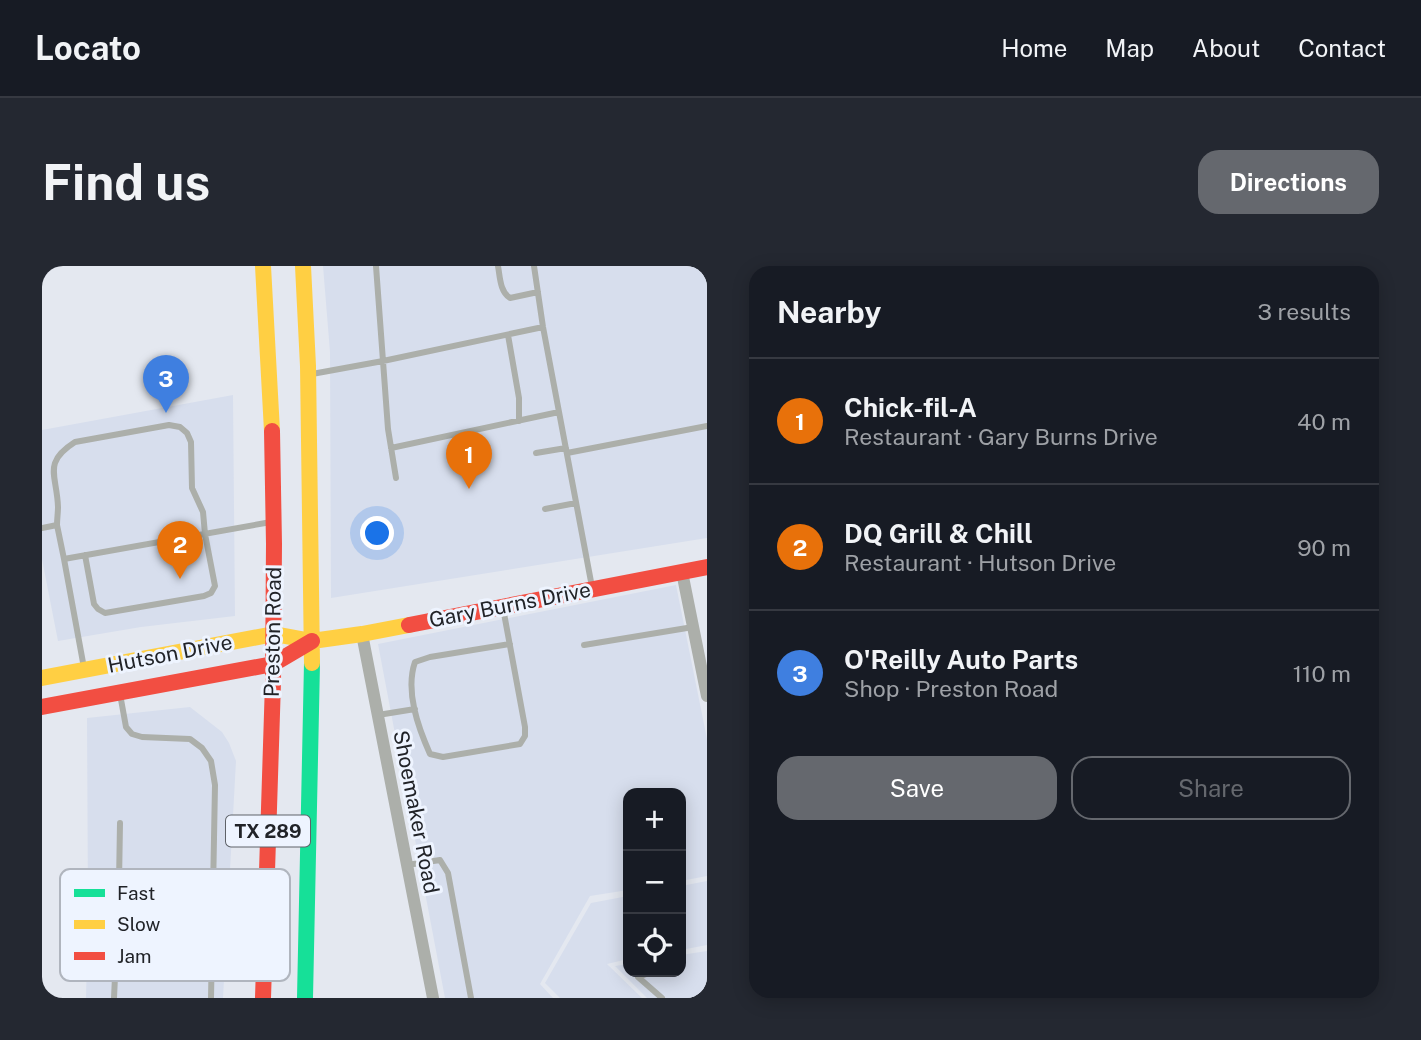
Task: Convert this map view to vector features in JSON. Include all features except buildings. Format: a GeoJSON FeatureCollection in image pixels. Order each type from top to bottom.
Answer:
{"type":"FeatureCollection","features":[{"type":"Feature","properties":{"kind":"main road","name":"Preston Road"},"geometry":{"type":"LineString","coordinates":[[263,266],[271,414],[274,634],[266,869]]}},
{"type":"Feature","properties":{"kind":"main road","name":"Preston Road"},"geometry":{"type":"LineString","coordinates":[[303,266],[309,375],[312,641],[305,998]]}},
{"type":"Feature","properties":{"kind":"main road","name":"Gary Burns Drive"},"geometry":{"type":"LineString","coordinates":[[312,641],[362,634],[707,567]]}},
{"type":"Feature","properties":{"kind":"main road","name":"Hutson Drive"},"geometry":{"type":"LineString","coordinates":[[42,678],[274,634],[312,641]]}},
{"type":"Feature","properties":{"kind":"main road","name":"Hutson Drive"},"geometry":{"type":"LineString","coordinates":[[42,707],[273,664],[312,641]]}},
{"type":"Feature","properties":{"kind":"street"},"geometry":{"type":"LineString","coordinates":[[682,572],[707,696]]}},
{"type":"Feature","properties":{"kind":"street","name":"Shoemaker Road"},"geometry":{"type":"LineString","coordinates":[[362,634],[433,998]]}},
{"type":"Feature","properties":{"kind":"lane"},"geometry":{"type":"LineString","coordinates":[[376,266],[391,448],[396,478]]}},
{"type":"Feature","properties":{"kind":"lane"},"geometry":{"type":"LineString","coordinates":[[498,266],[506,296],[510,298],[538,292]]}},
{"type":"Feature","properties":{"kind":"lane"},"geometry":{"type":"LineString","coordinates":[[534,266],[592,589]]}},
{"type":"Feature","properties":{"kind":"lane"},"geometry":{"type":"LineString","coordinates":[[309,375],[543,327]]}},
{"type":"Feature","properties":{"kind":"lane"},"geometry":{"type":"LineString","coordinates":[[508,335],[519,398],[519,421]]}},
{"type":"Feature","properties":{"kind":"lane"},"geometry":{"type":"LineString","coordinates":[[391,448],[559,412]]}},
{"type":"Feature","properties":{"kind":"lane"},"geometry":{"type":"LineString","coordinates":[[84,670],[57,525],[58,506],[52,471],[55,458],[75,442],[169,425],[180,427],[187,433],[191,443],[192,488],[203,512],[215,586],[211,593],[105,612],[94,604],[85,555]]}},
{"type":"Feature","properties":{"kind":"lane"},"geometry":{"type":"LineString","coordinates":[[536,453],[707,426]]}},
{"type":"Feature","properties":{"kind":"lane"},"geometry":{"type":"LineString","coordinates":[[545,509],[576,503]]}},
{"type":"Feature","properties":{"kind":"lane"},"geometry":{"type":"LineString","coordinates":[[64,559],[273,522]]}},
{"type":"Feature","properties":{"kind":"lane"},"geometry":{"type":"LineString","coordinates":[[42,528],[57,525]]}},
{"type":"Feature","properties":{"kind":"lane"},"geometry":{"type":"LineString","coordinates":[[503,606],[510,644],[525,727],[525,736],[520,744],[443,757],[430,754],[415,709],[411,673],[415,662],[430,657],[510,644]]}},
{"type":"Feature","properties":{"kind":"lane"},"geometry":{"type":"LineString","coordinates":[[584,645],[693,627]]}},
{"type":"Feature","properties":{"kind":"lane"},"geometry":{"type":"LineString","coordinates":[[120,692],[126,727],[132,734],[142,737],[190,739],[202,748],[211,761],[215,785],[214,869]]}},
{"type":"Feature","properties":{"kind":"lane"},"geometry":{"type":"LineString","coordinates":[[378,715],[415,709]]}},
{"type":"Feature","properties":{"kind":"lane"},"geometry":{"type":"LineString","coordinates":[[119,869],[120,823]]}},
{"type":"Feature","properties":{"kind":"lane"},"geometry":{"type":"LineString","coordinates":[[407,865],[440,860],[448,873],[471,998]]}},
{"type":"Feature","properties":{"kind":"lane"},"geometry":{"type":"LineString","coordinates":[[638,977],[662,998]]}},
{"type":"Feature","properties":{"kind":"shaded area"},"geometry":{"type":"Polygon","coordinates":[[[323,266],[707,266],[707,538],[331,598],[330,352],[323,266]]]}},
{"type":"Feature","properties":{"kind":"shaded area"},"geometry":{"type":"Polygon","coordinates":[[[233,395],[235,616],[141,627],[58,641],[42,559],[42,430],[233,395]]]}},
{"type":"Feature","properties":{"kind":"shaded area"},"geometry":{"type":"Polygon","coordinates":[[[676,585],[707,739],[707,876],[686,880],[686,788],[623,788],[623,891],[590,896],[540,984],[553,998],[445,998],[378,644],[676,585]]]}},
{"type":"Feature","properties":{"kind":"shaded area"},"geometry":{"type":"Polygon","coordinates":[[[190,707],[222,732],[236,761],[230,869],[88,869],[87,718],[190,707]]]}},
{"type":"Feature","properties":{"kind":"shaded area"},"geometry":{"type":"Polygon","coordinates":[[[707,881],[707,945],[686,949],[686,914],[686,885],[707,881]]]}},
{"type":"Feature","properties":{"kind":"shaded area"},"geometry":{"type":"Polygon","coordinates":[[[623,897],[623,960],[607,964],[642,998],[560,998],[545,983],[591,903],[623,897]]]}},
{"type":"Feature","properties":{"kind":"shaded area"},"geometry":{"type":"Polygon","coordinates":[[[707,951],[707,998],[647,998],[626,977],[686,977],[686,954],[707,951]]]}},
{"type":"Feature","properties":{"kind":"shaded area"},"geometry":{"type":"Polygon","coordinates":[[[623,965],[623,974],[615,966],[623,965]]]}},
{"type":"Feature","properties":{"kind":"shaded area"},"geometry":{"type":"Polygon","coordinates":[[[86,981],[224,981],[223,998],[86,998],[86,981]]]}},
{"type":"Feature","properties":{"kind":"traffic: fast"},"geometry":{"type":"LineString","coordinates":[[305,998],[312,663]]}},
{"type":"Feature","properties":{"kind":"traffic: slow"},"geometry":{"type":"LineString","coordinates":[[263,266],[272,431]]}},
{"type":"Feature","properties":{"kind":"traffic: slow"},"geometry":{"type":"LineString","coordinates":[[303,266],[308,366],[312,663]]}},
{"type":"Feature","properties":{"kind":"traffic: slow"},"geometry":{"type":"LineString","coordinates":[[42,678],[274,634],[312,641],[409,625]]}},
{"type":"Feature","properties":{"kind":"traffic: jam"},"geometry":{"type":"LineString","coordinates":[[267,869],[273,682],[272,431]]}},
{"type":"Feature","properties":{"kind":"traffic: jam"},"geometry":{"type":"LineString","coordinates":[[409,625],[707,567]]}},
{"type":"Feature","properties":{"kind":"traffic: jam"},"geometry":{"type":"LineString","coordinates":[[42,707],[273,664],[312,641]]}},
{"type":"Feature","properties":{"kind":"traffic: jam"},"geometry":{"type":"LineString","coordinates":[[263,998],[264,981]]}},
{"type":"Feature","properties":{"kind":"place","name":"O'Reilly Auto Parts"},"geometry":{"type":"Point","coordinates":[166,413]}},
{"type":"Feature","properties":{"kind":"place","name":"Chick-fil-A"},"geometry":{"type":"Point","coordinates":[469,489]}},
{"type":"Feature","properties":{"kind":"place","name":"DQ Grill & Chill"},"geometry":{"type":"Point","coordinates":[180,579]}}]}
